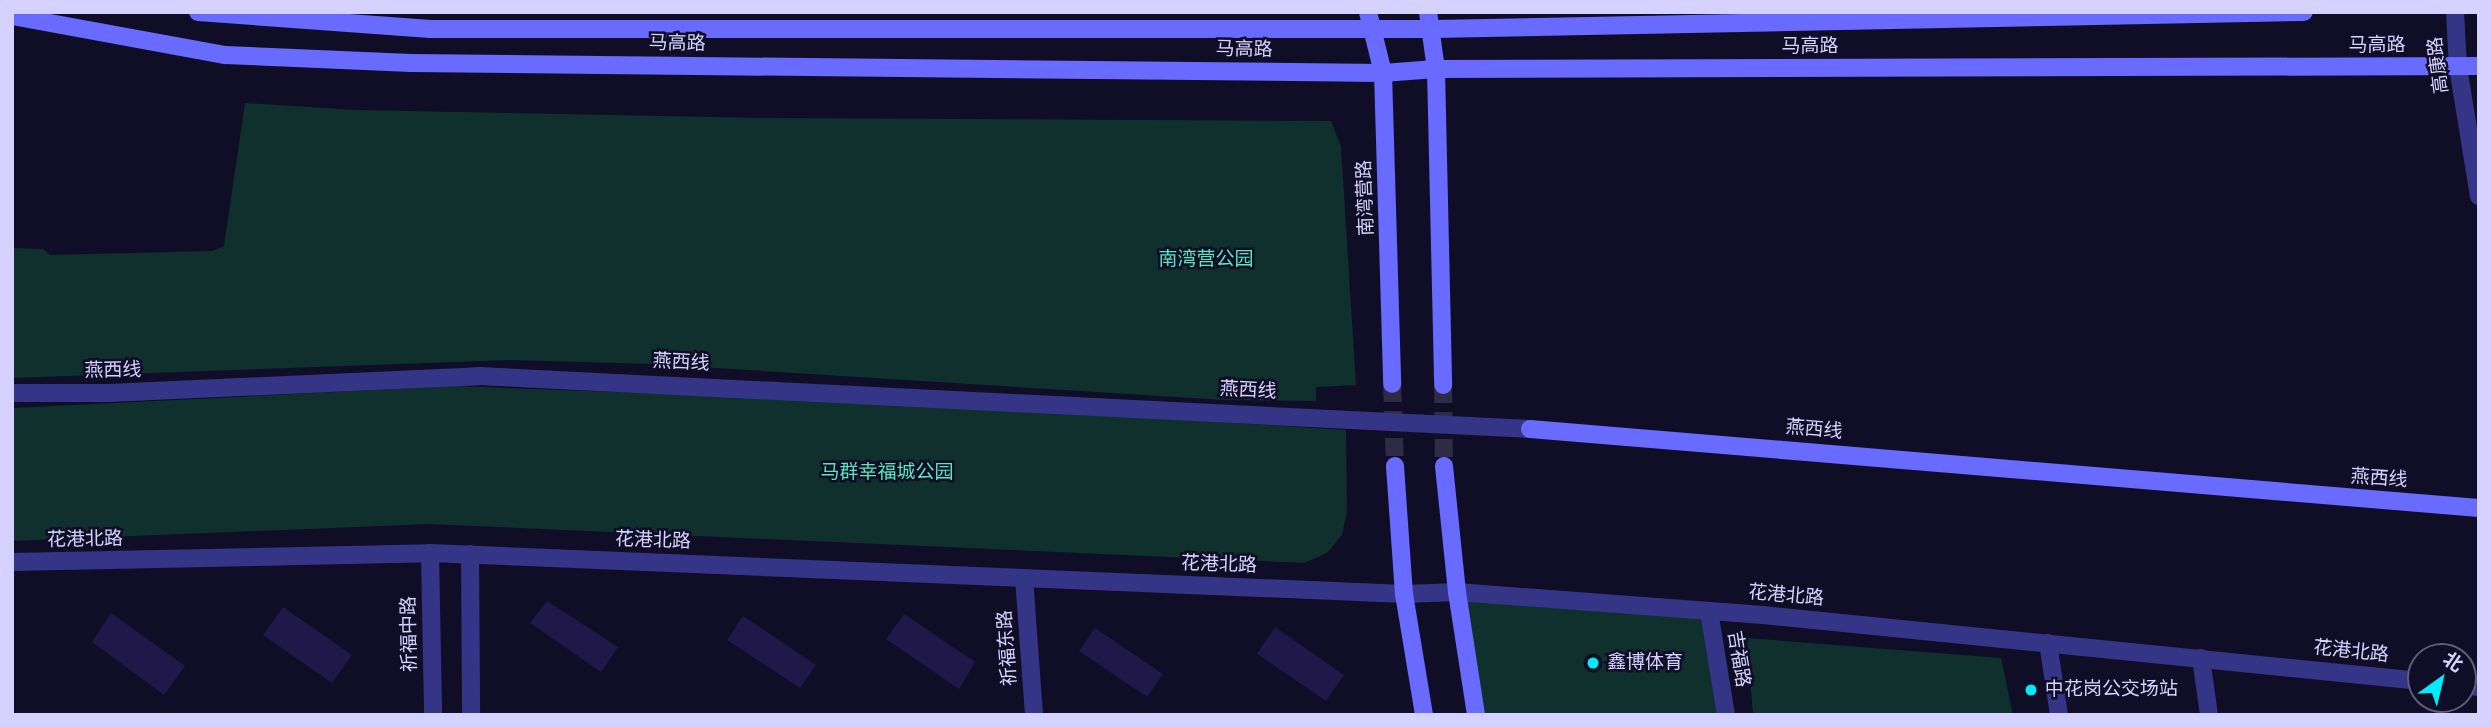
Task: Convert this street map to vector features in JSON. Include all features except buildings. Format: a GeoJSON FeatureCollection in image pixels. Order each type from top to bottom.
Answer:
{"type":"FeatureCollection","features":[{"type":"Feature","properties":{"kind":"main road","name":"马高路"},"geometry":{"type":"LineString","coordinates":[[198,12],[430,29],[2304,12]]}},
{"type":"Feature","properties":{"kind":"main road","name":"马高路"},"geometry":{"type":"LineString","coordinates":[[12,16],[225,55],[305,58],[1383,73],[1436,69],[2479,66]]}},
{"type":"Feature","properties":{"kind":"main road","name":"南湾营路"},"geometry":{"type":"LineString","coordinates":[[1371,19],[1383,73],[1392,384]]}},
{"type":"Feature","properties":{"kind":"main road"},"geometry":{"type":"LineString","coordinates":[[1430,21],[1436,69],[1443,385]]}},
{"type":"Feature","properties":{"kind":"main road","name":"燕西线"},"geometry":{"type":"LineString","coordinates":[[1530,429],[2479,508]]}},
{"type":"Feature","properties":{"kind":"main road"},"geometry":{"type":"LineString","coordinates":[[1395,466],[1404,594],[1424,715]]}},
{"type":"Feature","properties":{"kind":"main road"},"geometry":{"type":"LineString","coordinates":[[1444,466],[1457,592],[1476,715]]}},
{"type":"Feature","properties":{"kind":"street","name":"高康路"},"geometry":{"type":"LineString","coordinates":[[2455,12],[2458,67],[2479,196]]}},
{"type":"Feature","properties":{"kind":"street","name":"燕西线"},"geometry":{"type":"LineString","coordinates":[[12,393],[109,393],[479,376],[1530,429]]}},
{"type":"Feature","properties":{"kind":"street","name":"花港北路"},"geometry":{"type":"LineString","coordinates":[[12,562],[430,553],[1404,594],[1457,592],[1709,611],[2201,657],[2407,679]]}},
{"type":"Feature","properties":{"kind":"street","name":"祈福中路"},"geometry":{"type":"LineString","coordinates":[[430,553],[433,715]]}},
{"type":"Feature","properties":{"kind":"street"},"geometry":{"type":"LineString","coordinates":[[470,554],[471,715]]}},
{"type":"Feature","properties":{"kind":"street","name":"祈福东路"},"geometry":{"type":"LineString","coordinates":[[1024,578],[1034,715]]}},
{"type":"Feature","properties":{"kind":"street","name":"吉福路"},"geometry":{"type":"LineString","coordinates":[[1709,611],[1726,715]]}},
{"type":"Feature","properties":{"kind":"street"},"geometry":{"type":"LineString","coordinates":[[2048,643],[2059,715]]}},
{"type":"Feature","properties":{"kind":"street"},"geometry":{"type":"LineString","coordinates":[[2201,657],[2209,715]]}},
{"type":"Feature","properties":{"kind":"green space","name":"南湾营公园"},"geometry":{"type":"Polygon","coordinates":[[[245,103],[356,110],[766,118],[1331,121],[1341,147],[1356,385],[1316,387],[1316,401],[1224,400],[652,364],[511,360],[12,378],[12,248],[43,249],[50,255],[212,251],[224,246],[245,103]]]}},
{"type":"Feature","properties":{"kind":"green space","name":"马群幸福城公园"},"geometry":{"type":"Polygon","coordinates":[[[457,386],[929,404],[1346,430],[1347,511],[1342,535],[1327,553],[1304,563],[429,524],[12,541],[12,408],[457,386]]]}},
{"type":"Feature","properties":{"kind":"green space","name":"鑫博体育"},"geometry":{"type":"Polygon","coordinates":[[[1457,592],[1709,611],[1726,715],[1476,715],[1457,592]]]}},
{"type":"Feature","properties":{"kind":"green space"},"geometry":{"type":"Polygon","coordinates":[[[1747,638],[2001,658],[2013,715],[1753,715],[1747,638]]]}},
{"type":"Feature","properties":{"kind":"tunnel"},"geometry":{"type":"LineString","coordinates":[[1392,384],[1395,466]]}},
{"type":"Feature","properties":{"kind":"tunnel"},"geometry":{"type":"LineString","coordinates":[[1443,385],[1444,466]]}},
{"type":"Feature","properties":{"kind":"place","name":"鑫博体育"},"geometry":{"type":"Point","coordinates":[1593,663]}},
{"type":"Feature","properties":{"kind":"place","name":"中花岗公交场站"},"geometry":{"type":"Point","coordinates":[2031,690]}}]}
